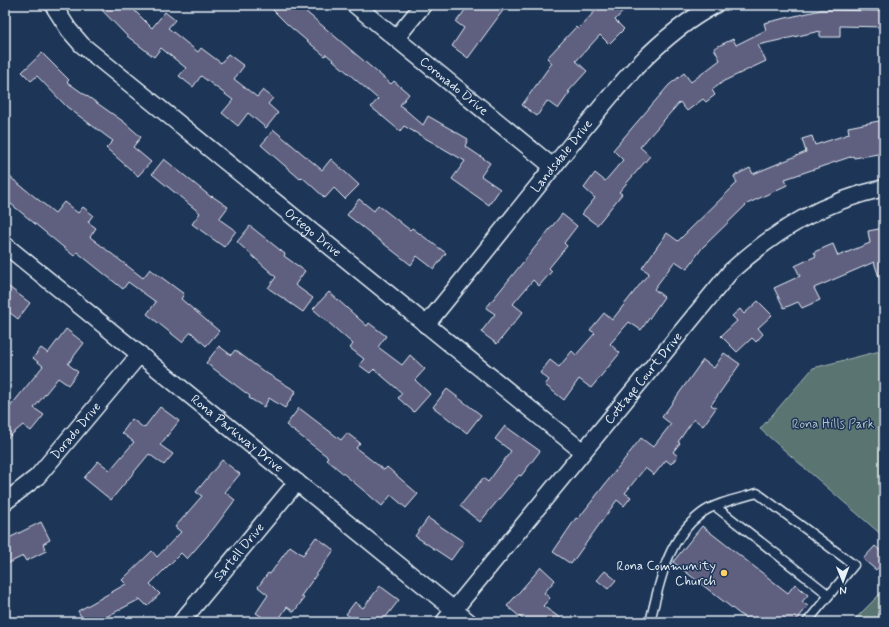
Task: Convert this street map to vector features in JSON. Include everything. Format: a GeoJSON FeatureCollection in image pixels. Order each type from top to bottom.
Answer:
{"type":"FeatureCollection","features":[{"type":"Feature","properties":{"kind":"street","name":"Ortego Drive"},"geometry":{"type":"LineString","coordinates":[[53,5],[68,30],[82,45],[582,452]]}},
{"type":"Feature","properties":{"kind":"street","name":"Coronado Drive"},"geometry":{"type":"LineString","coordinates":[[355,5],[553,167]]}},
{"type":"Feature","properties":{"kind":"street"},"geometry":{"type":"LineString","coordinates":[[396,38],[423,5]]}},
{"type":"Feature","properties":{"kind":"street","name":"Landsdale Drive"},"geometry":{"type":"LineString","coordinates":[[426,325],[604,104],[652,51],[678,28],[715,5]]}},
{"type":"Feature","properties":{"kind":"street","name":"Cottage Court Drive"},"geometry":{"type":"LineString","coordinates":[[449,616],[720,282],[756,248],[796,221],[829,204],[858,194],[884,188]]}},
{"type":"Feature","properties":{"kind":"street","name":"Rona Parkway Drive"},"geometry":{"type":"LineString","coordinates":[[5,245],[297,482],[449,616],[469,622]]}},
{"type":"Feature","properties":{"kind":"street","name":"Dorado Drive"},"geometry":{"type":"LineString","coordinates":[[5,502],[37,477],[140,354]]}},
{"type":"Feature","properties":{"kind":"street","name":"Sartell Drive"},"geometry":{"type":"LineString","coordinates":[[181,622],[297,482]]}},
{"type":"Feature","properties":{"kind":"lane"},"geometry":{"type":"LineString","coordinates":[[650,622],[668,554],[679,536],[702,513],[757,493],[854,565],[807,622]]}},
{"type":"Feature","properties":{"kind":"lane"},"geometry":{"type":"LineString","coordinates":[[716,507],[829,595]]}},
{"type":"Feature","properties":{"kind":"green space","name":"Rona Hills Park"},"geometry":{"type":"Polygon","coordinates":[[[884,350],[884,537],[760,429],[813,368],[884,350]]]}},
{"type":"Feature","properties":{"kind":"green space"},"geometry":{"type":"Polygon","coordinates":[[[884,590],[884,622],[852,622],[884,590]]]}},
{"type":"Feature","properties":{"kind":"building"},"geometry":{"type":"Polygon","coordinates":[[[97,5],[141,5],[135,11],[152,28],[165,12],[175,20],[168,28],[198,52],[201,48],[221,63],[228,54],[244,66],[234,79],[257,97],[263,90],[273,98],[268,104],[278,113],[266,128],[248,113],[238,126],[222,113],[233,100],[201,76],[193,87],[179,76],[186,68],[161,48],[154,57],[127,36],[97,5]]]}},
{"type":"Feature","properties":{"kind":"building"},"geometry":{"type":"Polygon","coordinates":[[[268,5],[298,5],[391,84],[394,81],[409,94],[400,105],[423,125],[428,116],[468,139],[465,146],[490,163],[481,176],[500,189],[489,205],[452,179],[465,161],[404,126],[400,131],[371,107],[378,99],[326,54],[325,56],[288,25],[268,5]]]}},
{"type":"Feature","properties":{"kind":"building"},"geometry":{"type":"Polygon","coordinates":[[[469,5],[507,5],[468,58],[452,46],[464,28],[456,22],[469,5]]]}},
{"type":"Feature","properties":{"kind":"building"},"geometry":{"type":"Polygon","coordinates":[[[601,5],[629,5],[615,20],[624,29],[609,44],[600,35],[576,61],[587,71],[568,92],[570,92],[558,109],[547,101],[537,116],[522,105],[552,63],[547,58],[576,27],[578,29],[601,5]]]}},
{"type":"Feature","properties":{"kind":"building"},"geometry":{"type":"Polygon","coordinates":[[[821,10],[884,11],[884,27],[840,26],[840,37],[820,37],[820,31],[758,45],[766,61],[724,81],[712,90],[715,95],[706,102],[703,99],[687,111],[680,102],[640,147],[650,156],[619,192],[622,194],[597,225],[582,214],[595,198],[584,188],[595,173],[605,181],[623,160],[613,150],[669,85],[684,73],[691,82],[720,60],[714,48],[733,39],[736,45],[766,30],[764,23],[821,10]]]}},
{"type":"Feature","properties":{"kind":"building"},"geometry":{"type":"Polygon","coordinates":[[[42,53],[69,80],[67,82],[124,122],[141,137],[133,147],[151,162],[138,176],[106,148],[113,141],[67,107],[37,76],[31,81],[22,72],[42,53]]]}},
{"type":"Feature","properties":{"kind":"building"},"geometry":{"type":"Polygon","coordinates":[[[884,120],[884,153],[854,158],[853,156],[785,179],[787,185],[747,204],[702,248],[687,269],[675,261],[654,289],[664,297],[641,330],[629,322],[610,344],[620,353],[591,388],[579,379],[564,400],[545,385],[549,380],[540,373],[550,360],[559,367],[572,351],[576,355],[595,333],[590,330],[604,313],[612,320],[649,273],[642,268],[667,233],[678,241],[737,183],[734,176],[750,168],[753,174],[806,152],[802,139],[812,136],[815,145],[849,134],[848,127],[884,120]]]}},
{"type":"Feature","properties":{"kind":"building"},"geometry":{"type":"Polygon","coordinates":[[[274,130],[322,170],[331,159],[359,185],[345,199],[334,188],[325,198],[302,177],[300,179],[261,145],[274,130]]]}},
{"type":"Feature","properties":{"kind":"building"},"geometry":{"type":"Polygon","coordinates":[[[164,159],[211,197],[212,196],[228,207],[219,219],[236,231],[224,247],[192,224],[200,213],[152,174],[164,159]]]}},
{"type":"Feature","properties":{"kind":"building"},"geometry":{"type":"Polygon","coordinates":[[[5,173],[55,213],[64,202],[78,213],[83,207],[93,215],[88,222],[96,228],[90,237],[143,278],[150,269],[184,294],[181,299],[219,331],[206,346],[191,332],[182,342],[147,314],[156,302],[128,282],[123,289],[77,252],[74,256],[5,199],[5,173]]]}},
{"type":"Feature","properties":{"kind":"building"},"geometry":{"type":"Polygon","coordinates":[[[359,199],[374,211],[378,205],[410,230],[412,228],[446,253],[434,269],[417,256],[411,265],[347,215],[359,199]]]}},
{"type":"Feature","properties":{"kind":"building"},"geometry":{"type":"Polygon","coordinates":[[[562,214],[577,226],[564,243],[567,246],[549,268],[552,271],[539,286],[533,280],[513,304],[523,312],[497,344],[481,332],[495,314],[486,308],[562,214]]]}},
{"type":"Feature","properties":{"kind":"building"},"geometry":{"type":"Polygon","coordinates":[[[250,226],[285,254],[284,256],[305,271],[295,285],[313,298],[303,312],[268,288],[276,277],[237,242],[250,226]]]}},
{"type":"Feature","properties":{"kind":"building"},"geometry":{"type":"Polygon","coordinates":[[[884,228],[884,286],[882,286],[874,262],[814,288],[820,300],[802,308],[798,302],[784,308],[774,288],[800,276],[795,266],[816,256],[814,252],[833,244],[838,256],[870,243],[868,231],[884,228]]]}},
{"type":"Feature","properties":{"kind":"building"},"geometry":{"type":"Polygon","coordinates":[[[5,284],[30,303],[18,319],[5,309],[5,284]]]}},
{"type":"Feature","properties":{"kind":"building"},"geometry":{"type":"Polygon","coordinates":[[[329,292],[367,326],[369,323],[386,336],[378,347],[402,365],[410,355],[425,369],[415,380],[430,394],[414,412],[398,398],[402,393],[374,369],[370,373],[359,365],[364,359],[350,348],[353,344],[313,309],[329,292]]]}},
{"type":"Feature","properties":{"kind":"building"},"geometry":{"type":"Polygon","coordinates":[[[758,301],[772,315],[758,328],[763,334],[756,342],[752,338],[737,352],[721,336],[737,321],[732,316],[740,309],[744,314],[758,301]]]}},
{"type":"Feature","properties":{"kind":"building"},"geometry":{"type":"Polygon","coordinates":[[[66,329],[84,343],[68,364],[78,372],[68,385],[58,378],[34,408],[44,415],[31,431],[23,425],[5,440],[5,413],[43,366],[33,358],[41,348],[48,353],[66,329]]]}},
{"type":"Feature","properties":{"kind":"building"},"geometry":{"type":"Polygon","coordinates":[[[219,346],[231,355],[235,350],[263,371],[296,391],[285,408],[269,398],[264,407],[249,398],[250,396],[206,363],[219,346]]]}},
{"type":"Feature","properties":{"kind":"building"},"geometry":{"type":"Polygon","coordinates":[[[724,353],[740,364],[711,405],[716,408],[703,426],[694,419],[678,442],[680,443],[673,452],[678,456],[671,464],[666,460],[654,475],[645,468],[625,493],[631,497],[624,506],[617,500],[571,564],[553,552],[576,518],[578,519],[641,438],[653,447],[671,424],[662,417],[703,360],[714,368],[724,353]]]}},
{"type":"Feature","properties":{"kind":"building"},"geometry":{"type":"Polygon","coordinates":[[[447,389],[481,415],[467,433],[433,407],[447,389]]]}},
{"type":"Feature","properties":{"kind":"building"},"geometry":{"type":"Polygon","coordinates":[[[160,407],[179,421],[160,445],[173,454],[164,465],[149,454],[111,500],[84,478],[98,461],[110,470],[134,442],[122,433],[132,419],[144,428],[160,407]]]}},
{"type":"Feature","properties":{"kind":"building"},"geometry":{"type":"Polygon","coordinates":[[[299,408],[341,440],[347,433],[360,443],[356,448],[384,470],[387,467],[418,494],[406,508],[391,495],[382,506],[326,459],[328,457],[286,425],[299,408]]]}},
{"type":"Feature","properties":{"kind":"building"},"geometry":{"type":"Polygon","coordinates":[[[505,426],[540,451],[521,476],[519,475],[480,522],[460,506],[483,478],[488,482],[511,451],[495,439],[505,426]]]}},
{"type":"Feature","properties":{"kind":"building"},"geometry":{"type":"Polygon","coordinates":[[[222,460],[240,474],[225,492],[235,500],[214,528],[187,559],[181,553],[150,584],[160,594],[147,606],[140,599],[106,617],[109,622],[84,622],[78,611],[126,584],[122,580],[152,551],[157,557],[181,532],[175,527],[202,496],[196,492],[222,460]]]}},
{"type":"Feature","properties":{"kind":"building"},"geometry":{"type":"Polygon","coordinates":[[[428,518],[464,542],[451,560],[415,536],[428,518]]]}},
{"type":"Feature","properties":{"kind":"building"},"geometry":{"type":"Polygon","coordinates":[[[41,522],[50,540],[43,544],[46,551],[26,561],[23,556],[5,565],[5,540],[41,522]]]}},
{"type":"Feature","properties":{"kind":"building","name":"Rona Community Church"},"geometry":{"type":"Polygon","coordinates":[[[702,526],[788,593],[795,584],[808,595],[802,602],[808,606],[795,622],[750,622],[673,562],[702,526]]]}},
{"type":"Feature","properties":{"kind":"building"},"geometry":{"type":"Polygon","coordinates":[[[316,537],[334,550],[301,596],[304,598],[294,612],[287,607],[277,622],[270,622],[256,613],[268,595],[258,587],[268,573],[270,574],[290,546],[303,555],[316,537]]]}},
{"type":"Feature","properties":{"kind":"building"},"geometry":{"type":"Polygon","coordinates":[[[875,546],[884,554],[884,561],[876,570],[863,559],[875,546]]]}},
{"type":"Feature","properties":{"kind":"building"},"geometry":{"type":"Polygon","coordinates":[[[541,567],[555,580],[544,593],[550,598],[543,606],[566,622],[526,622],[507,606],[541,567]]]}},
{"type":"Feature","properties":{"kind":"building"},"geometry":{"type":"Polygon","coordinates":[[[605,571],[616,580],[608,589],[597,580],[605,571]]]}},
{"type":"Feature","properties":{"kind":"building"},"geometry":{"type":"Polygon","coordinates":[[[380,586],[399,600],[382,622],[357,622],[346,614],[355,602],[363,608],[380,586]]]}},
{"type":"Feature","properties":{"kind":"place","name":"Rona Community Church"},"geometry":{"type":"Point","coordinates":[724,573]}}]}
